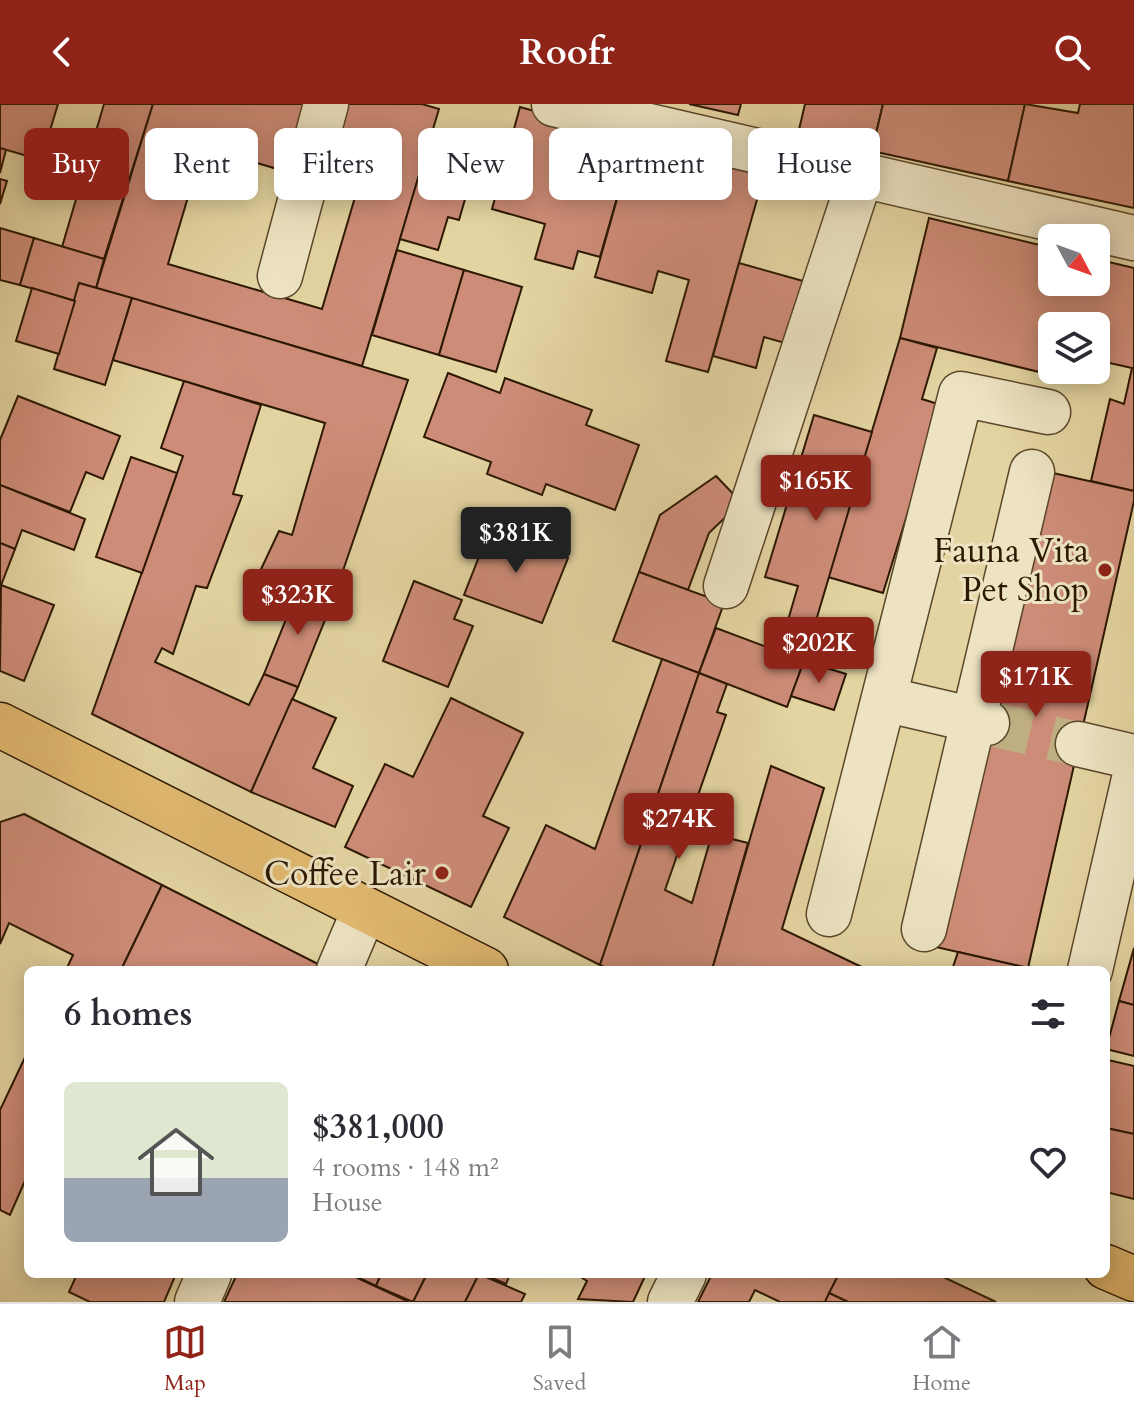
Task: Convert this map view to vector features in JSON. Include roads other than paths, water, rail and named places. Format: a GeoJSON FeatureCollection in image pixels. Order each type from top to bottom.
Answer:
{"type":"FeatureCollection","features":[{"type":"Feature","properties":{"kind":"main road"},"geometry":{"type":"LineString","coordinates":[[0,725],[478,966]]}},
{"type":"Feature","properties":{"kind":"main road"},"geometry":{"type":"LineString","coordinates":[[1110,1269],[1134,1279]]}},
{"type":"Feature","properties":{"kind":"street"},"geometry":{"type":"LineString","coordinates":[[280,276],[326,104]]}},
{"type":"Feature","properties":{"kind":"street"},"geometry":{"type":"LineString","coordinates":[[554,104],[748,149]]}},
{"type":"Feature","properties":{"kind":"street"},"geometry":{"type":"LineString","coordinates":[[880,179],[1134,238]]}},
{"type":"Feature","properties":{"kind":"street"},"geometry":{"type":"LineString","coordinates":[[726,586],[853,200]]}},
{"type":"Feature","properties":{"kind":"street"},"geometry":{"type":"LineString","coordinates":[[829,914],[961,394],[1048,412]]}},
{"type":"Feature","properties":{"kind":"street"},"geometry":{"type":"LineString","coordinates":[[924,929],[980,721],[1032,472]]}},
{"type":"Feature","properties":{"kind":"street"},"geometry":{"type":"LineString","coordinates":[[884,699],[980,721]]}},
{"type":"Feature","properties":{"kind":"street"},"geometry":{"type":"LineString","coordinates":[[1078,744],[1134,757]]}},
{"type":"Feature","properties":{"kind":"street"},"geometry":{"type":"LineString","coordinates":[[1091,966],[1134,779]]}},
{"type":"Feature","properties":{"kind":"street"},"geometry":{"type":"LineString","coordinates":[[341,966],[364,911]]}},
{"type":"Feature","properties":{"kind":"street"},"geometry":{"type":"LineString","coordinates":[[197,1302],[207,1278]]}},
{"type":"Feature","properties":{"kind":"street"},"geometry":{"type":"LineString","coordinates":[[670,1302],[682,1278]]}},
{"type":"Feature","properties":{"kind":"tunnel"},"geometry":{"type":"LineString","coordinates":[[987,723],[1078,744]]}},
{"type":"Feature","properties":{"kind":"place","name":"Fauna Vita Pet Shop"},"geometry":{"type":"Point","coordinates":[1105,570]}},
{"type":"Feature","properties":{"kind":"place","name":"Coffee Lair"},"geometry":{"type":"Point","coordinates":[442,873]}}]}
